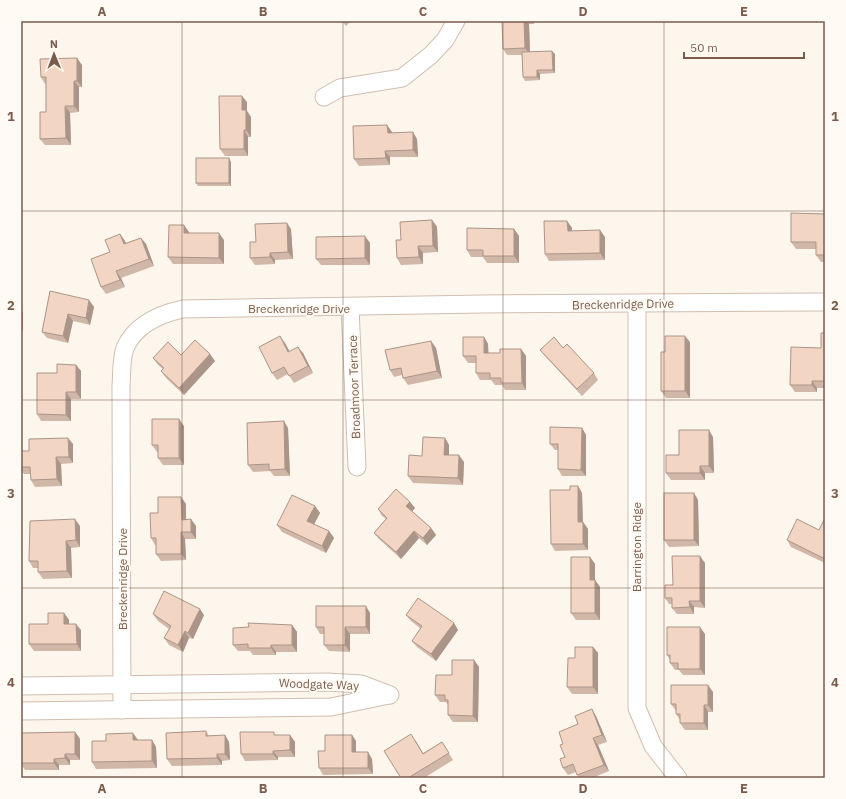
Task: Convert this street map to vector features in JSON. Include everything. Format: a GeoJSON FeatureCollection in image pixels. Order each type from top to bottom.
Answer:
{"type":"FeatureCollection","features":[{"type":"Feature","properties":{"kind":"street"},"geometry":{"type":"LineString","coordinates":[[324,97],[340,88],[402,78],[431,56],[445,40],[456,21]]}},
{"type":"Feature","properties":{"kind":"street","name":"Breckenridge Drive"},"geometry":{"type":"LineString","coordinates":[[122,710],[121,386],[125,349],[134,335],[154,318],[183,309],[825,302]]}},
{"type":"Feature","properties":{"kind":"street","name":"Barrington Ridge"},"geometry":{"type":"LineString","coordinates":[[637,304],[636,708],[653,746],[678,778]]}},
{"type":"Feature","properties":{"kind":"street","name":"Broadmoor Terrace"},"geometry":{"type":"LineString","coordinates":[[350,307],[357,467]]}},
{"type":"Feature","properties":{"kind":"street","name":"Woodgate Way"},"geometry":{"type":"LineString","coordinates":[[21,686],[327,682],[361,684],[390,695],[330,707],[21,711]]}},
{"type":"Feature","properties":{"kind":"building"},"geometry":{"type":"Polygon","coordinates":[[[502,21],[524,21],[525,48],[503,49],[502,21]]]}},
{"type":"Feature","properties":{"kind":"building"},"geometry":{"type":"Polygon","coordinates":[[[552,51],[553,70],[537,70],[537,77],[523,77],[522,52],[552,51]]]}},
{"type":"Feature","properties":{"kind":"building"},"geometry":{"type":"Polygon","coordinates":[[[77,58],[77,81],[74,81],[74,106],[65,106],[66,138],[40,139],[40,112],[46,112],[46,77],[41,77],[40,59],[77,58]]]}},
{"type":"Feature","properties":{"kind":"building"},"geometry":{"type":"Polygon","coordinates":[[[219,96],[242,96],[242,110],[246,110],[244,149],[220,149],[219,96]]]}},
{"type":"Feature","properties":{"kind":"building"},"geometry":{"type":"Polygon","coordinates":[[[387,125],[388,133],[413,132],[413,150],[385,151],[386,158],[354,159],[353,126],[387,125]]]}},
{"type":"Feature","properties":{"kind":"building"},"geometry":{"type":"Polygon","coordinates":[[[196,158],[229,158],[229,183],[196,183],[196,158]]]}},
{"type":"Feature","properties":{"kind":"building"},"geometry":{"type":"Polygon","coordinates":[[[791,213],[825,214],[825,255],[816,255],[816,242],[791,242],[791,213]]]}},
{"type":"Feature","properties":{"kind":"building"},"geometry":{"type":"Polygon","coordinates":[[[432,220],[433,246],[418,246],[419,257],[397,258],[396,240],[401,240],[400,222],[432,220]]]}},
{"type":"Feature","properties":{"kind":"building"},"geometry":{"type":"Polygon","coordinates":[[[544,221],[567,221],[568,231],[600,230],[600,253],[545,254],[544,221]]]}},
{"type":"Feature","properties":{"kind":"building"},"geometry":{"type":"Polygon","coordinates":[[[287,223],[288,252],[270,253],[270,257],[250,258],[250,242],[256,242],[255,224],[287,223]]]}},
{"type":"Feature","properties":{"kind":"building"},"geometry":{"type":"Polygon","coordinates":[[[169,225],[184,225],[184,233],[219,233],[219,258],[168,257],[169,225]]]}},
{"type":"Feature","properties":{"kind":"building"},"geometry":{"type":"Polygon","coordinates":[[[467,228],[514,229],[514,256],[483,256],[483,250],[467,250],[467,228]]]}},
{"type":"Feature","properties":{"kind":"building"},"geometry":{"type":"Polygon","coordinates":[[[120,234],[124,244],[141,238],[149,259],[116,271],[120,280],[101,287],[91,259],[110,252],[105,240],[120,234]]]}},
{"type":"Feature","properties":{"kind":"building"},"geometry":{"type":"Polygon","coordinates":[[[365,236],[365,258],[316,259],[316,237],[365,236]]]}},
{"type":"Feature","properties":{"kind":"building"},"geometry":{"type":"Polygon","coordinates":[[[50,291],[89,300],[86,318],[68,314],[63,336],[42,332],[50,291]]]}},
{"type":"Feature","properties":{"kind":"building"},"geometry":{"type":"Polygon","coordinates":[[[821,333],[825,333],[825,381],[812,381],[812,385],[790,385],[791,347],[821,348],[821,333]]]}},
{"type":"Feature","properties":{"kind":"building"},"geometry":{"type":"Polygon","coordinates":[[[280,336],[288,352],[298,347],[308,366],[289,376],[284,367],[272,373],[259,347],[280,336]]]}},
{"type":"Feature","properties":{"kind":"building"},"geometry":{"type":"Polygon","coordinates":[[[665,336],[685,336],[685,391],[661,391],[661,352],[665,352],[665,336]]]}},
{"type":"Feature","properties":{"kind":"building"},"geometry":{"type":"Polygon","coordinates":[[[463,337],[484,337],[484,353],[500,353],[500,349],[521,349],[522,383],[501,383],[501,378],[490,378],[490,373],[476,373],[476,356],[463,356],[463,337]]]}},
{"type":"Feature","properties":{"kind":"building"},"geometry":{"type":"Polygon","coordinates":[[[554,337],[563,348],[567,344],[594,373],[577,389],[540,350],[554,337]]]}},
{"type":"Feature","properties":{"kind":"building"},"geometry":{"type":"Polygon","coordinates":[[[195,340],[210,354],[179,388],[161,371],[164,368],[153,358],[168,342],[181,355],[195,340]]]}},
{"type":"Feature","properties":{"kind":"building"},"geometry":{"type":"Polygon","coordinates":[[[431,341],[437,371],[403,378],[401,368],[390,370],[385,350],[431,341]]]}},
{"type":"Feature","properties":{"kind":"building"},"geometry":{"type":"Polygon","coordinates":[[[57,364],[76,365],[76,392],[66,392],[66,415],[37,414],[37,373],[57,373],[57,364]]]}},
{"type":"Feature","properties":{"kind":"building"},"geometry":{"type":"Polygon","coordinates":[[[152,419],[179,419],[179,458],[158,458],[158,445],[152,445],[152,419]]]}},
{"type":"Feature","properties":{"kind":"building"},"geometry":{"type":"Polygon","coordinates":[[[284,421],[285,469],[269,470],[269,464],[248,465],[247,423],[284,421]]]}},
{"type":"Feature","properties":{"kind":"building"},"geometry":{"type":"Polygon","coordinates":[[[550,427],[582,428],[581,470],[558,469],[558,444],[550,444],[550,427]]]}},
{"type":"Feature","properties":{"kind":"building"},"geometry":{"type":"Polygon","coordinates":[[[679,430],[709,430],[709,466],[700,466],[700,473],[666,473],[666,455],[679,455],[679,430]]]}},
{"type":"Feature","properties":{"kind":"building"},"geometry":{"type":"Polygon","coordinates":[[[423,437],[445,438],[444,455],[459,455],[458,478],[408,476],[409,455],[422,456],[423,437]]]}},
{"type":"Feature","properties":{"kind":"building"},"geometry":{"type":"Polygon","coordinates":[[[68,438],[69,457],[56,457],[57,479],[31,480],[30,467],[21,467],[21,451],[29,451],[29,439],[68,438]]]}},
{"type":"Feature","properties":{"kind":"building"},"geometry":{"type":"Polygon","coordinates":[[[570,486],[578,486],[578,522],[583,522],[583,544],[551,544],[550,490],[570,490],[570,486]]]}},
{"type":"Feature","properties":{"kind":"building"},"geometry":{"type":"Polygon","coordinates":[[[396,489],[410,502],[406,506],[431,528],[423,538],[414,531],[396,552],[374,533],[387,518],[378,509],[396,489]]]}},
{"type":"Feature","properties":{"kind":"building"},"geometry":{"type":"Polygon","coordinates":[[[664,493],[694,493],[694,540],[664,540],[664,493]]]}},
{"type":"Feature","properties":{"kind":"building"},"geometry":{"type":"Polygon","coordinates":[[[292,495],[315,506],[307,521],[329,531],[322,546],[277,525],[292,495]]]}},
{"type":"Feature","properties":{"kind":"building"},"geometry":{"type":"Polygon","coordinates":[[[158,497],[181,497],[182,520],[191,519],[191,532],[181,532],[181,554],[156,554],[156,538],[151,538],[150,513],[158,513],[158,497]]]}},
{"type":"Feature","properties":{"kind":"building"},"geometry":{"type":"Polygon","coordinates":[[[825,518],[825,559],[787,540],[797,519],[819,530],[825,518]]]}},
{"type":"Feature","properties":{"kind":"building"},"geometry":{"type":"Polygon","coordinates":[[[75,519],[76,540],[66,541],[67,571],[38,572],[38,561],[29,561],[30,521],[75,519]]]}},
{"type":"Feature","properties":{"kind":"building"},"geometry":{"type":"Polygon","coordinates":[[[672,556],[700,556],[700,601],[689,601],[690,607],[672,608],[672,598],[665,598],[665,585],[673,585],[672,556]]]}},
{"type":"Feature","properties":{"kind":"building"},"geometry":{"type":"Polygon","coordinates":[[[571,557],[590,557],[590,580],[595,580],[595,613],[571,613],[571,557]]]}},
{"type":"Feature","properties":{"kind":"building"},"geometry":{"type":"Polygon","coordinates":[[[164,591],[200,609],[188,633],[185,631],[178,645],[164,638],[171,626],[153,614],[164,591]]]}},
{"type":"Feature","properties":{"kind":"building"},"geometry":{"type":"Polygon","coordinates":[[[418,598],[454,623],[431,654],[412,641],[422,626],[406,615],[418,598]]]}},
{"type":"Feature","properties":{"kind":"building"},"geometry":{"type":"Polygon","coordinates":[[[316,606],[366,606],[366,627],[345,627],[345,645],[324,645],[324,627],[316,627],[316,606]]]}},
{"type":"Feature","properties":{"kind":"building"},"geometry":{"type":"Polygon","coordinates":[[[48,613],[64,613],[64,624],[76,624],[77,644],[29,644],[29,624],[48,624],[48,613]]]}},
{"type":"Feature","properties":{"kind":"building"},"geometry":{"type":"Polygon","coordinates":[[[248,623],[292,625],[292,645],[271,645],[271,648],[248,648],[248,644],[233,645],[233,628],[249,627],[248,623]]]}},
{"type":"Feature","properties":{"kind":"building"},"geometry":{"type":"Polygon","coordinates":[[[667,627],[700,627],[700,669],[678,669],[678,663],[670,663],[670,655],[667,655],[667,627]]]}},
{"type":"Feature","properties":{"kind":"building"},"geometry":{"type":"Polygon","coordinates":[[[575,647],[593,647],[593,687],[567,687],[568,658],[575,658],[575,647]]]}},
{"type":"Feature","properties":{"kind":"building"},"geometry":{"type":"Polygon","coordinates":[[[452,660],[474,660],[473,716],[448,715],[448,700],[445,700],[445,695],[435,695],[436,675],[452,675],[452,660]]]}},
{"type":"Feature","properties":{"kind":"building"},"geometry":{"type":"Polygon","coordinates":[[[671,685],[708,685],[708,705],[704,705],[704,723],[680,723],[680,714],[676,714],[676,704],[671,704],[671,685]]]}},
{"type":"Feature","properties":{"kind":"building"},"geometry":{"type":"Polygon","coordinates":[[[592,709],[602,735],[593,738],[604,765],[577,775],[573,764],[563,768],[560,759],[565,757],[560,745],[563,744],[559,732],[578,724],[575,716],[592,709]]]}},
{"type":"Feature","properties":{"kind":"building"},"geometry":{"type":"Polygon","coordinates":[[[206,731],[206,736],[225,735],[225,754],[217,754],[217,758],[167,759],[166,733],[206,731]]]}},
{"type":"Feature","properties":{"kind":"building"},"geometry":{"type":"Polygon","coordinates":[[[75,732],[75,754],[65,754],[65,758],[54,759],[54,763],[21,763],[21,733],[75,732]]]}},
{"type":"Feature","properties":{"kind":"building"},"geometry":{"type":"Polygon","coordinates":[[[240,732],[274,732],[274,735],[290,735],[290,750],[273,751],[273,754],[241,754],[240,732]]]}},
{"type":"Feature","properties":{"kind":"building"},"geometry":{"type":"Polygon","coordinates":[[[133,733],[133,740],[152,740],[152,761],[92,762],[92,741],[106,741],[106,734],[133,733]]]}},
{"type":"Feature","properties":{"kind":"building"},"geometry":{"type":"Polygon","coordinates":[[[411,734],[423,754],[442,742],[449,753],[408,778],[401,778],[384,751],[411,734]]]}},
{"type":"Feature","properties":{"kind":"building"},"geometry":{"type":"Polygon","coordinates":[[[325,735],[352,735],[352,752],[368,752],[368,768],[319,768],[318,751],[325,751],[325,735]]]}}]}
